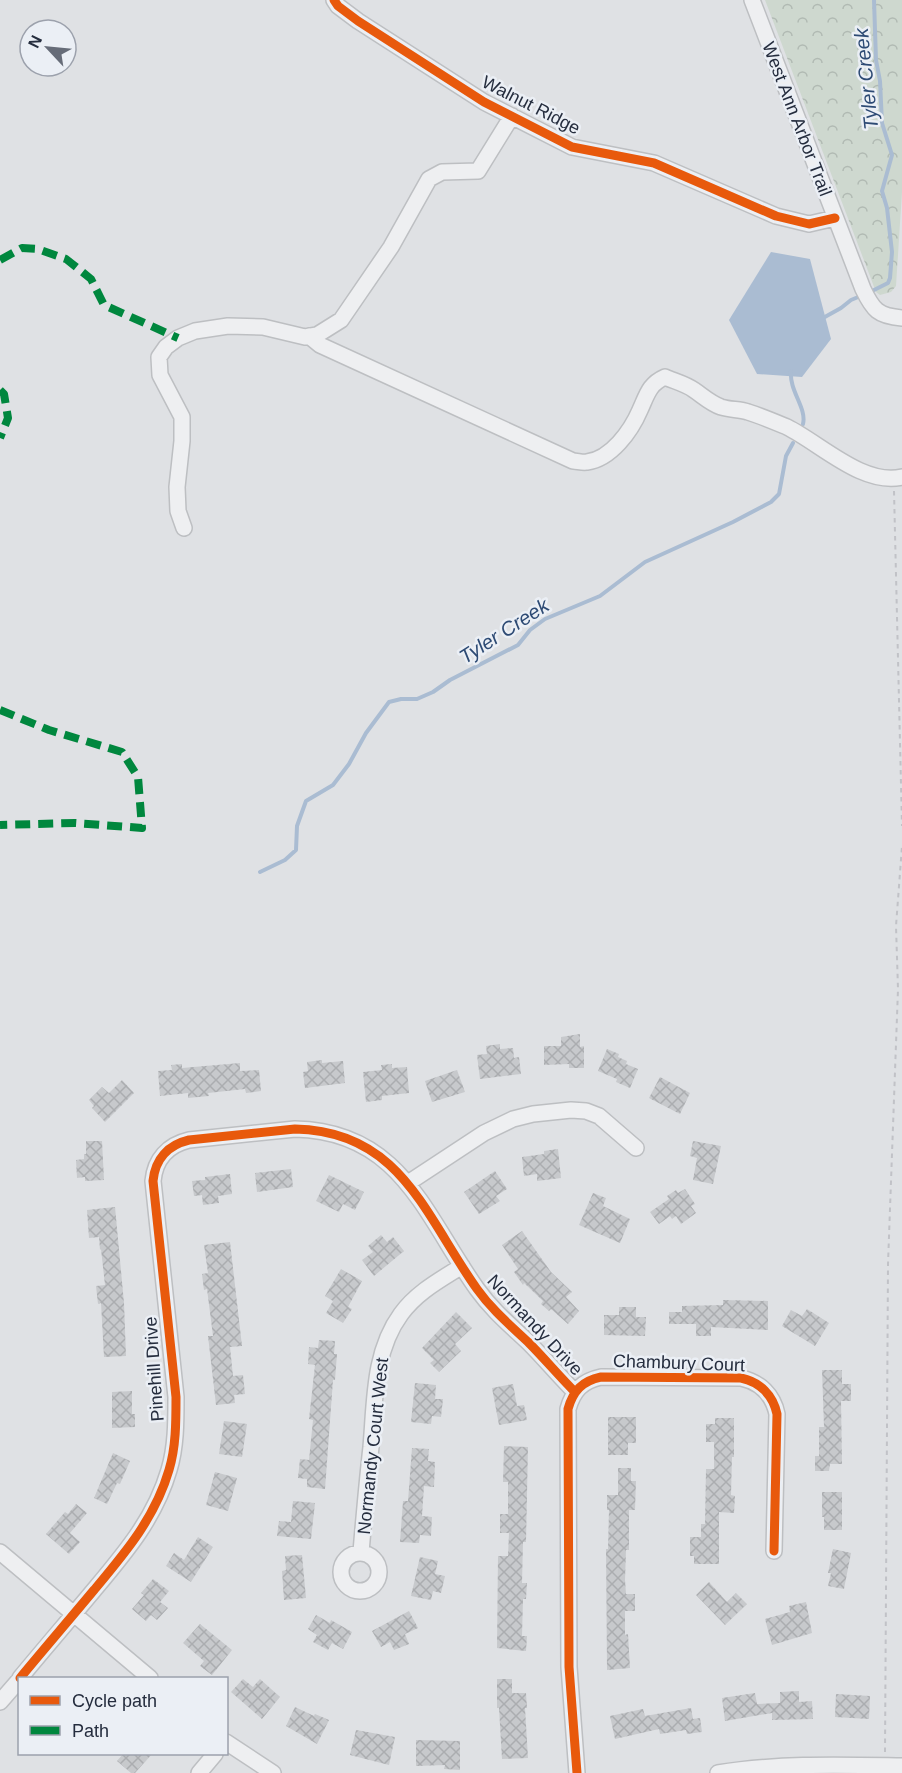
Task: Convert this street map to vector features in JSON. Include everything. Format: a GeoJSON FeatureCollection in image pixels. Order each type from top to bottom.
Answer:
{"type":"FeatureCollection","features":[{"type":"Feature","properties":{"kind":"street","name":"Walnut Ridge"},"geometry":{"type":"LineString","coordinates":[[334,0],[338,6],[368,27],[484,102],[572,147],[654,163],[776,216],[809,225],[835,218]]}},
{"type":"Feature","properties":{"kind":"street","name":"West Ann Arbor Trail"},"geometry":{"type":"LineString","coordinates":[[752,0],[866,295],[880,314],[902,318]]}},
{"type":"Feature","properties":{"kind":"street"},"geometry":{"type":"LineString","coordinates":[[184,528],[178,511],[177,487],[182,417],[160,375],[159,357],[166,347],[178,338],[195,331],[228,326],[262,327],[309,336],[316,335],[341,320],[391,247],[429,178],[442,172],[478,171],[512,116]]}},
{"type":"Feature","properties":{"kind":"street"},"geometry":{"type":"LineString","coordinates":[[309,336],[320,345],[573,461],[587,462],[603,456],[619,444],[640,412],[654,382],[665,377],[693,389],[707,400],[722,407],[749,412],[785,426],[813,441],[851,467],[873,476],[898,478]]}},
{"type":"Feature","properties":{"kind":"street"},"geometry":{"type":"LineString","coordinates":[[408,1183],[484,1133],[513,1119],[533,1114],[571,1110],[586,1111],[599,1116],[636,1148]]}},
{"type":"Feature","properties":{"kind":"street","name":"Normandy Drive"},"geometry":{"type":"LineString","coordinates":[[163,1154],[174,1144],[189,1140],[296,1129],[310,1129],[348,1137],[361,1143],[392,1165],[408,1183],[492,1308],[575,1392],[568,1409],[569,1667],[577,1773]]}},
{"type":"Feature","properties":{"kind":"street","name":"Pinehill Drive"},"geometry":{"type":"LineString","coordinates":[[22,1677],[143,1528],[162,1492],[173,1455],[176,1397],[153,1181],[156,1166],[163,1154]]}},
{"type":"Feature","properties":{"kind":"street","name":"Normandy Court West"},"geometry":{"type":"LineString","coordinates":[[361,1552],[377,1379],[384,1348],[395,1323],[410,1304],[430,1286],[462,1266]]}},
{"type":"Feature","properties":{"kind":"street","name":"Chambury Court"},"geometry":{"type":"LineString","coordinates":[[575,1392],[586,1382],[601,1377],[741,1378],[757,1384],[768,1393],[777,1414],[774,1551]]}},
{"type":"Feature","properties":{"kind":"street"},"geometry":{"type":"LineString","coordinates":[[0,1552],[149,1677]]}},
{"type":"Feature","properties":{"kind":"street","name":"Pinehill Drive"},"geometry":{"type":"LineString","coordinates":[[0,1702],[18,1681]]}},
{"type":"Feature","properties":{"kind":"street"},"geometry":{"type":"LineString","coordinates":[[228,1743],[273,1773]]}},
{"type":"Feature","properties":{"kind":"street"},"geometry":{"type":"LineString","coordinates":[[198,1773],[214,1755]]}},
{"type":"Feature","properties":{"kind":"street"},"geometry":{"type":"LineString","coordinates":[[718,1773],[807,1765],[902,1766]]}},
{"type":"Feature","properties":{"kind":"path"},"geometry":{"type":"LineString","coordinates":[[898,478],[902,826]]}},
{"type":"Feature","properties":{"kind":"path"},"geometry":{"type":"LineString","coordinates":[[885,1766],[888,1264],[898,989],[896,926],[902,846]]}},
{"type":"Feature","properties":{"kind":"green space"},"geometry":{"type":"Polygon","coordinates":[[[765,0],[902,0],[902,192],[896,286],[891,292],[880,295],[876,292],[765,0]]]}},
{"type":"Feature","properties":{"kind":"water"},"geometry":{"type":"Polygon","coordinates":[[[771,252],[810,259],[831,339],[802,377],[757,374],[729,320],[771,252]]]}},
{"type":"Feature","properties":{"kind":"building"},"geometry":{"type":"Polygon","coordinates":[[[580,1034],[580,1047],[584,1046],[584,1068],[569,1068],[569,1064],[544,1065],[544,1046],[561,1046],[561,1037],[580,1034]]]}},
{"type":"Feature","properties":{"kind":"building"},"geometry":{"type":"Polygon","coordinates":[[[500,1044],[500,1049],[513,1048],[514,1058],[519,1057],[521,1074],[480,1079],[477,1055],[487,1054],[486,1046],[500,1044]]]}},
{"type":"Feature","properties":{"kind":"building"},"geometry":{"type":"Polygon","coordinates":[[[607,1049],[619,1054],[618,1057],[627,1061],[626,1064],[638,1069],[630,1088],[616,1082],[617,1079],[598,1071],[607,1049]]]}},
{"type":"Feature","properties":{"kind":"building"},"geometry":{"type":"Polygon","coordinates":[[[322,1060],[322,1063],[343,1061],[345,1083],[305,1088],[303,1072],[308,1071],[307,1062],[322,1060]]]}},
{"type":"Feature","properties":{"kind":"building"},"geometry":{"type":"Polygon","coordinates":[[[240,1063],[240,1071],[259,1070],[261,1091],[246,1093],[245,1089],[208,1093],[209,1096],[188,1098],[188,1093],[160,1096],[158,1071],[172,1070],[171,1065],[182,1064],[182,1068],[240,1063]]]}},
{"type":"Feature","properties":{"kind":"building"},"geometry":{"type":"Polygon","coordinates":[[[392,1064],[392,1068],[407,1067],[409,1093],[382,1096],[382,1100],[366,1102],[363,1072],[382,1070],[381,1065],[392,1064]]]}},
{"type":"Feature","properties":{"kind":"building"},"geometry":{"type":"Polygon","coordinates":[[[457,1070],[465,1092],[432,1102],[425,1081],[457,1070]]]}},
{"type":"Feature","properties":{"kind":"building"},"geometry":{"type":"Polygon","coordinates":[[[660,1077],[690,1093],[680,1114],[649,1098],[660,1077]]]}},
{"type":"Feature","properties":{"kind":"building"},"geometry":{"type":"Polygon","coordinates":[[[122,1080],[134,1093],[105,1122],[92,1108],[94,1106],[89,1100],[102,1087],[109,1093],[122,1080]]]}},
{"type":"Feature","properties":{"kind":"building"},"geometry":{"type":"Polygon","coordinates":[[[86,1141],[102,1141],[104,1180],[85,1181],[85,1177],[77,1178],[76,1160],[84,1159],[86,1141]]]}},
{"type":"Feature","properties":{"kind":"building"},"geometry":{"type":"Polygon","coordinates":[[[693,1141],[721,1146],[713,1184],[693,1180],[697,1158],[690,1156],[693,1141]]]}},
{"type":"Feature","properties":{"kind":"building"},"geometry":{"type":"Polygon","coordinates":[[[558,1149],[561,1178],[537,1181],[537,1174],[524,1176],[522,1157],[544,1154],[544,1151],[558,1149]]]}},
{"type":"Feature","properties":{"kind":"building"},"geometry":{"type":"Polygon","coordinates":[[[291,1169],[293,1187],[257,1192],[255,1173],[291,1169]]]}},
{"type":"Feature","properties":{"kind":"building"},"geometry":{"type":"Polygon","coordinates":[[[495,1171],[507,1189],[496,1196],[500,1201],[479,1214],[464,1192],[495,1171]]]}},
{"type":"Feature","properties":{"kind":"building"},"geometry":{"type":"Polygon","coordinates":[[[230,1174],[232,1194],[218,1196],[219,1203],[203,1205],[202,1195],[194,1196],[192,1181],[230,1174]]]}},
{"type":"Feature","properties":{"kind":"building"},"geometry":{"type":"Polygon","coordinates":[[[329,1175],[364,1192],[355,1210],[343,1204],[339,1212],[316,1201],[329,1175]]]}},
{"type":"Feature","properties":{"kind":"building"},"geometry":{"type":"Polygon","coordinates":[[[685,1189],[695,1204],[691,1206],[696,1213],[681,1224],[676,1216],[672,1219],[670,1216],[659,1224],[650,1212],[669,1199],[667,1196],[676,1190],[678,1193],[685,1189]]]}},
{"type":"Feature","properties":{"kind":"building"},"geometry":{"type":"Polygon","coordinates":[[[593,1193],[606,1198],[603,1206],[630,1219],[620,1243],[579,1225],[593,1193]]]}},
{"type":"Feature","properties":{"kind":"building"},"geometry":{"type":"Polygon","coordinates":[[[115,1207],[124,1303],[126,1356],[104,1357],[101,1303],[98,1304],[96,1286],[105,1285],[101,1249],[99,1237],[89,1238],[87,1210],[115,1207]]]}},
{"type":"Feature","properties":{"kind":"building"},"geometry":{"type":"Polygon","coordinates":[[[522,1231],[551,1272],[572,1292],[566,1297],[579,1311],[568,1324],[551,1309],[549,1311],[541,1304],[543,1301],[524,1283],[523,1285],[514,1272],[518,1269],[502,1245],[522,1231]]]}},
{"type":"Feature","properties":{"kind":"building"},"geometry":{"type":"Polygon","coordinates":[[[381,1235],[387,1242],[393,1237],[404,1251],[374,1276],[362,1260],[373,1252],[368,1246],[381,1235]]]}},
{"type":"Feature","properties":{"kind":"building"},"geometry":{"type":"Polygon","coordinates":[[[230,1242],[242,1346],[230,1347],[233,1376],[243,1375],[245,1394],[234,1395],[235,1403],[216,1405],[208,1336],[213,1336],[207,1289],[204,1290],[202,1274],[208,1273],[204,1245],[230,1242]]]}},
{"type":"Feature","properties":{"kind":"building"},"geometry":{"type":"Polygon","coordinates":[[[341,1269],[362,1281],[348,1307],[352,1309],[343,1323],[326,1313],[333,1301],[325,1296],[341,1269]]]}},
{"type":"Feature","properties":{"kind":"building"},"geometry":{"type":"Polygon","coordinates":[[[723,1300],[768,1301],[768,1330],[711,1327],[711,1336],[696,1336],[696,1324],[669,1324],[669,1312],[682,1312],[682,1306],[723,1305],[723,1300]]]}},
{"type":"Feature","properties":{"kind":"building"},"geometry":{"type":"Polygon","coordinates":[[[619,1307],[636,1307],[636,1317],[646,1317],[645,1336],[604,1335],[604,1315],[619,1315],[619,1307]]]}},
{"type":"Feature","properties":{"kind":"building"},"geometry":{"type":"Polygon","coordinates":[[[807,1309],[829,1323],[815,1346],[782,1326],[791,1310],[802,1316],[807,1309]]]}},
{"type":"Feature","properties":{"kind":"building"},"geometry":{"type":"Polygon","coordinates":[[[456,1312],[472,1328],[455,1344],[461,1351],[439,1372],[430,1363],[434,1360],[422,1348],[456,1312]]]}},
{"type":"Feature","properties":{"kind":"building"},"geometry":{"type":"Polygon","coordinates":[[[319,1340],[335,1341],[334,1354],[337,1354],[325,1489],[307,1487],[307,1479],[298,1478],[300,1459],[309,1460],[313,1420],[309,1419],[315,1365],[308,1364],[309,1347],[318,1348],[319,1340]]]}},
{"type":"Feature","properties":{"kind":"building"},"geometry":{"type":"Polygon","coordinates":[[[822,1370],[842,1370],[842,1384],[851,1384],[851,1401],[841,1401],[842,1464],[830,1464],[829,1471],[815,1471],[815,1456],[819,1456],[819,1427],[824,1427],[822,1370]]]}},
{"type":"Feature","properties":{"kind":"building"},"geometry":{"type":"Polygon","coordinates":[[[415,1383],[436,1385],[435,1399],[443,1399],[441,1417],[432,1416],[431,1424],[411,1422],[415,1383]]]}},
{"type":"Feature","properties":{"kind":"building"},"geometry":{"type":"Polygon","coordinates":[[[513,1384],[517,1406],[524,1405],[527,1420],[499,1425],[492,1388],[513,1384]]]}},
{"type":"Feature","properties":{"kind":"building"},"geometry":{"type":"Polygon","coordinates":[[[132,1391],[132,1414],[135,1414],[135,1427],[112,1428],[112,1392],[132,1391]]]}},
{"type":"Feature","properties":{"kind":"building"},"geometry":{"type":"Polygon","coordinates":[[[608,1417],[636,1417],[636,1443],[628,1443],[628,1455],[608,1455],[608,1417]]]}},
{"type":"Feature","properties":{"kind":"building"},"geometry":{"type":"Polygon","coordinates":[[[715,1418],[734,1418],[731,1495],[735,1496],[734,1513],[719,1512],[719,1564],[694,1564],[694,1556],[690,1556],[690,1537],[701,1537],[701,1524],[705,1524],[706,1469],[714,1469],[714,1442],[706,1442],[706,1424],[715,1424],[715,1418]]]}},
{"type":"Feature","properties":{"kind":"building"},"geometry":{"type":"Polygon","coordinates":[[[224,1421],[247,1424],[242,1457],[219,1454],[224,1421]]]}},
{"type":"Feature","properties":{"kind":"building"},"geometry":{"type":"Polygon","coordinates":[[[504,1446],[528,1447],[526,1542],[523,1542],[522,1583],[527,1583],[526,1599],[523,1599],[522,1636],[527,1636],[526,1651],[497,1648],[498,1556],[508,1556],[509,1533],[500,1533],[500,1514],[508,1514],[508,1482],[503,1482],[504,1446]]]}},
{"type":"Feature","properties":{"kind":"building"},"geometry":{"type":"Polygon","coordinates":[[[412,1448],[429,1449],[428,1461],[435,1462],[434,1487],[424,1486],[422,1516],[432,1517],[431,1536],[420,1535],[419,1543],[400,1542],[403,1501],[408,1501],[412,1448]]]}},
{"type":"Feature","properties":{"kind":"building"},"geometry":{"type":"Polygon","coordinates":[[[113,1453],[130,1461],[120,1484],[117,1483],[107,1504],[94,1498],[113,1453]]]}},
{"type":"Feature","properties":{"kind":"building"},"geometry":{"type":"Polygon","coordinates":[[[618,1468],[631,1468],[631,1481],[636,1481],[635,1510],[629,1510],[629,1550],[626,1550],[625,1580],[626,1594],[635,1594],[635,1611],[625,1611],[625,1635],[628,1634],[630,1668],[607,1670],[606,1549],[608,1549],[609,1510],[607,1510],[607,1495],[618,1495],[618,1468]]]}},
{"type":"Feature","properties":{"kind":"building"},"geometry":{"type":"Polygon","coordinates":[[[215,1472],[237,1478],[228,1511],[206,1505],[215,1472]]]}},
{"type":"Feature","properties":{"kind":"building"},"geometry":{"type":"Polygon","coordinates":[[[822,1492],[842,1492],[842,1530],[824,1530],[822,1492]]]}},
{"type":"Feature","properties":{"kind":"building"},"geometry":{"type":"Polygon","coordinates":[[[293,1501],[315,1503],[311,1539],[277,1536],[279,1521],[291,1522],[293,1501]]]}},
{"type":"Feature","properties":{"kind":"building"},"geometry":{"type":"Polygon","coordinates":[[[76,1504],[87,1513],[70,1533],[80,1542],[69,1554],[46,1534],[65,1512],[68,1514],[76,1504]]]}},
{"type":"Feature","properties":{"kind":"building"},"geometry":{"type":"Polygon","coordinates":[[[198,1537],[213,1547],[191,1582],[166,1566],[174,1553],[184,1560],[198,1537]]]}},
{"type":"Feature","properties":{"kind":"building"},"geometry":{"type":"Polygon","coordinates":[[[833,1549],[851,1553],[844,1589],[828,1586],[833,1549]]]}},
{"type":"Feature","properties":{"kind":"building"},"geometry":{"type":"Polygon","coordinates":[[[302,1555],[306,1598],[284,1600],[282,1571],[286,1570],[285,1556],[302,1555]]]}},
{"type":"Feature","properties":{"kind":"building"},"geometry":{"type":"Polygon","coordinates":[[[420,1557],[438,1561],[435,1574],[445,1576],[441,1593],[433,1591],[431,1600],[411,1596],[420,1557]]]}},
{"type":"Feature","properties":{"kind":"building"},"geometry":{"type":"Polygon","coordinates":[[[153,1579],[169,1591],[160,1602],[168,1608],[157,1620],[151,1615],[146,1621],[132,1609],[144,1595],[141,1593],[153,1579]]]}},
{"type":"Feature","properties":{"kind":"building"},"geometry":{"type":"Polygon","coordinates":[[[709,1582],[727,1602],[736,1593],[747,1604],[725,1625],[696,1595],[709,1582]]]}},
{"type":"Feature","properties":{"kind":"building"},"geometry":{"type":"Polygon","coordinates":[[[806,1602],[812,1633],[772,1645],[765,1619],[790,1612],[789,1606],[806,1602]]]}},
{"type":"Feature","properties":{"kind":"building"},"geometry":{"type":"Polygon","coordinates":[[[409,1611],[418,1628],[405,1634],[409,1644],[394,1650],[390,1642],[381,1647],[372,1631],[409,1611]]]}},
{"type":"Feature","properties":{"kind":"building"},"geometry":{"type":"Polygon","coordinates":[[[316,1615],[330,1623],[331,1620],[352,1632],[343,1649],[332,1643],[328,1650],[313,1642],[317,1635],[308,1629],[316,1615]]]}},
{"type":"Feature","properties":{"kind":"building"},"geometry":{"type":"Polygon","coordinates":[[[200,1624],[232,1650],[212,1675],[200,1666],[204,1661],[183,1643],[200,1624]]]}},
{"type":"Feature","properties":{"kind":"building"},"geometry":{"type":"Polygon","coordinates":[[[243,1679],[253,1687],[260,1679],[280,1697],[262,1719],[231,1692],[243,1679]]]}},
{"type":"Feature","properties":{"kind":"building"},"geometry":{"type":"Polygon","coordinates":[[[497,1679],[512,1679],[512,1693],[526,1693],[528,1758],[502,1759],[499,1708],[497,1708],[497,1679]]]}},
{"type":"Feature","properties":{"kind":"building"},"geometry":{"type":"Polygon","coordinates":[[[799,1691],[799,1702],[812,1701],[813,1719],[772,1720],[772,1713],[725,1721],[722,1698],[755,1693],[757,1704],[780,1703],[780,1692],[799,1691]]]}},
{"type":"Feature","properties":{"kind":"building"},"geometry":{"type":"Polygon","coordinates":[[[836,1694],[870,1696],[869,1719],[835,1717],[836,1694]]]}},
{"type":"Feature","properties":{"kind":"building"},"geometry":{"type":"Polygon","coordinates":[[[295,1707],[329,1720],[317,1744],[286,1726],[295,1707]]]}},
{"type":"Feature","properties":{"kind":"building"},"geometry":{"type":"Polygon","coordinates":[[[691,1708],[693,1719],[700,1718],[702,1732],[687,1734],[686,1730],[660,1734],[659,1729],[615,1739],[610,1716],[643,1709],[645,1716],[691,1708]]]}},
{"type":"Feature","properties":{"kind":"building"},"geometry":{"type":"Polygon","coordinates":[[[356,1730],[395,1737],[389,1765],[350,1755],[356,1730]]]}},
{"type":"Feature","properties":{"kind":"building"},"geometry":{"type":"Polygon","coordinates":[[[416,1740],[460,1741],[460,1770],[444,1769],[445,1765],[416,1766],[416,1740]]]}},
{"type":"Feature","properties":{"kind":"building"},"geometry":{"type":"Polygon","coordinates":[[[122,1755],[151,1755],[135,1773],[131,1773],[117,1761],[122,1755]]]}},
{"type":"Feature","properties":{"kind":"waterway","name":"Tyler Creek"},"geometry":{"type":"LineString","coordinates":[[870,292],[888,283],[892,252],[887,208],[882,191],[892,155],[882,123],[880,81],[876,60],[874,0]]}},
{"type":"Feature","properties":{"kind":"waterway","name":"Tyler Creek"},"geometry":{"type":"LineString","coordinates":[[823,318],[863,295]]}},
{"type":"Feature","properties":{"kind":"waterway","name":"Tyler Creek"},"geometry":{"type":"LineString","coordinates":[[791,371],[793,385],[803,412],[803,424]]}},
{"type":"Feature","properties":{"kind":"waterway","name":"Tyler Creek"},"geometry":{"type":"LineString","coordinates":[[260,872],[285,860],[296,850],[297,826],[306,801],[333,785],[389,702],[417,699],[433,692],[450,680],[518,645],[530,630],[545,619],[600,596],[645,562],[771,502],[779,494],[786,456],[793,443]]}},
{"type":"Feature","properties":{"kind":"marked path"},"geometry":{"type":"LineString","coordinates":[[0,260],[22,248],[38,249],[66,259],[91,279],[104,305],[178,338]]}},
{"type":"Feature","properties":{"kind":"marked path"},"geometry":{"type":"LineString","coordinates":[[0,390],[4,394],[8,418],[0,438]]}},
{"type":"Feature","properties":{"kind":"marked path"},"geometry":{"type":"LineString","coordinates":[[0,710],[49,730],[122,752],[138,777],[142,828],[75,823],[0,825]]}},
{"type":"Feature","properties":{"kind":"cycle path"},"geometry":{"type":"LineString","coordinates":[[334,0],[338,6],[358,21],[484,102],[572,147],[654,163],[776,216],[809,224],[835,218]]}},
{"type":"Feature","properties":{"kind":"cycle path"},"geometry":{"type":"LineString","coordinates":[[21,1677],[128,1548],[156,1504],[169,1470],[176,1425],[176,1397],[153,1181],[160,1160],[175,1145],[189,1140],[295,1129],[331,1133],[361,1145],[385,1161],[406,1182],[425,1207],[483,1297],[575,1392]]}},
{"type":"Feature","properties":{"kind":"cycle path"},"geometry":{"type":"LineString","coordinates":[[577,1773],[569,1667],[568,1409],[579,1388],[601,1377],[741,1378],[765,1390],[777,1414],[774,1551]]}}]}
